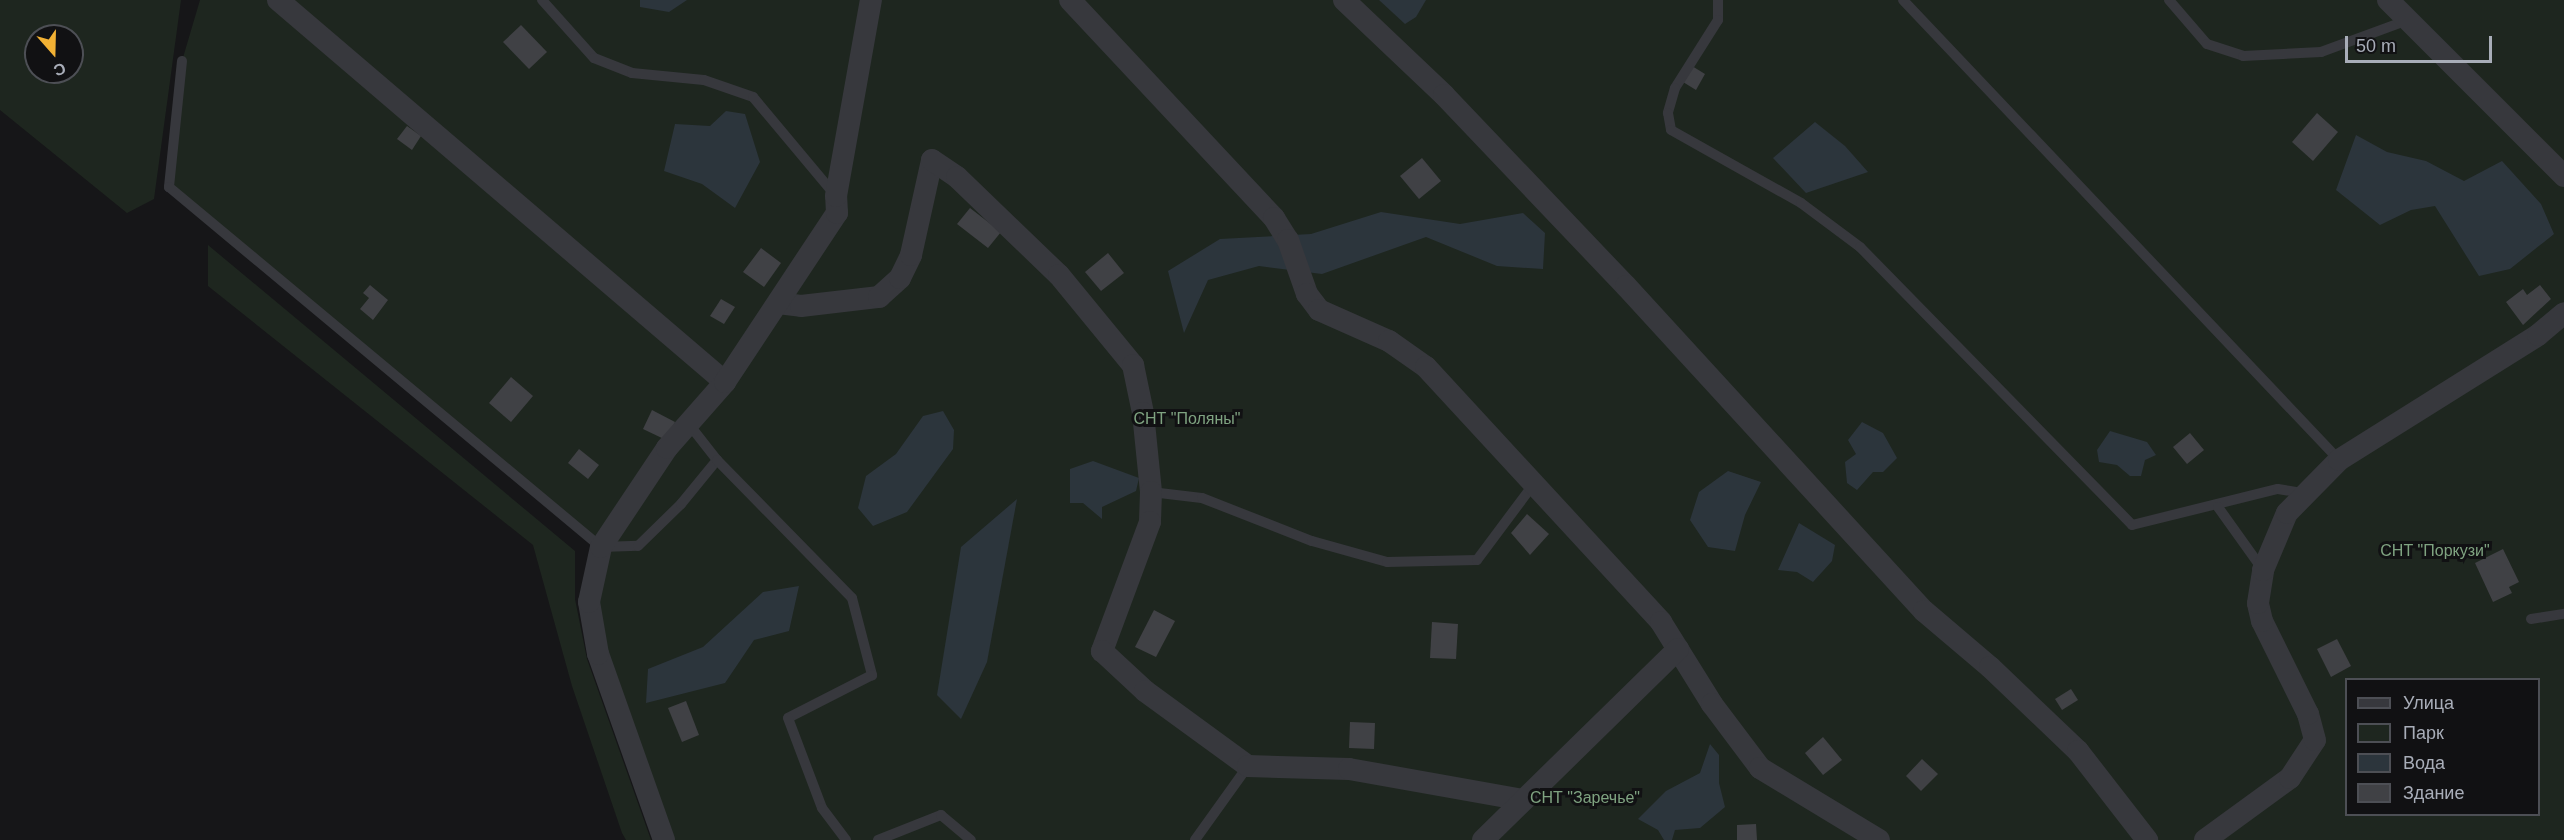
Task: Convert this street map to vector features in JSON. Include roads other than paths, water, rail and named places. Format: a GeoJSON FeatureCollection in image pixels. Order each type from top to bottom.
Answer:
{"type":"FeatureCollection","features":[{"type":"Feature","properties":{"kind":"street"},"geometry":{"type":"LineString","coordinates":[[278,0],[725,381]]}},
{"type":"Feature","properties":{"kind":"street"},"geometry":{"type":"LineString","coordinates":[[664,840],[598,654],[589,602],[601,547],[667,448],[725,381],[837,213],[836,196],[870,0]]}},
{"type":"Feature","properties":{"kind":"street"},"geometry":{"type":"LineString","coordinates":[[1070,0],[1274,218],[1288,240],[1307,294],[1319,310],[1389,341],[1426,367],[1660,622],[1760,768],[1879,840]]}},
{"type":"Feature","properties":{"kind":"street"},"geometry":{"type":"LineString","coordinates":[[1344,0],[1444,95],[1626,286],[1924,611],[1990,667],[2078,751],[2147,840]]}},
{"type":"Feature","properties":{"kind":"street"},"geometry":{"type":"LineString","coordinates":[[2388,0],[2564,176]]}},
{"type":"Feature","properties":{"kind":"street"},"geometry":{"type":"LineString","coordinates":[[778,303],[801,306],[879,297],[900,278],[911,255],[932,160],[957,177],[1059,275],[1133,365],[1143,413],[1151,492],[1150,522],[1102,651],[1145,691],[1248,766],[1349,769],[1523,800]]}},
{"type":"Feature","properties":{"kind":"street"},"geometry":{"type":"LineString","coordinates":[[2217,836],[2290,778],[2315,740],[2308,714],[2262,621],[2258,603],[2263,570],[2287,513],[2304,493],[2339,460],[2538,335],[2564,313]]}},
{"type":"Feature","properties":{"kind":"street"},"geometry":{"type":"LineString","coordinates":[[1483,840],[1678,649]]}},
{"type":"Feature","properties":{"kind":"lane"},"geometry":{"type":"LineString","coordinates":[[543,0],[594,58],[632,73],[704,80],[753,97],[836,196]]}},
{"type":"Feature","properties":{"kind":"lane"},"geometry":{"type":"LineString","coordinates":[[1718,0],[1718,20],[1675,88],[1668,113],[1671,130],[1801,203],[1860,246],[2132,525],[2218,507],[2278,489],[2304,493]]}},
{"type":"Feature","properties":{"kind":"lane"},"geometry":{"type":"LineString","coordinates":[[1903,0],[2339,460]]}},
{"type":"Feature","properties":{"kind":"lane"},"geometry":{"type":"LineString","coordinates":[[2169,0],[2207,45],[2243,56],[2321,52],[2408,20]]}},
{"type":"Feature","properties":{"kind":"lane"},"geometry":{"type":"LineString","coordinates":[[182,61],[169,187],[601,547],[638,546],[681,504],[717,460]]}},
{"type":"Feature","properties":{"kind":"lane"},"geometry":{"type":"LineString","coordinates":[[688,423],[717,460],[852,598],[872,675],[788,718],[822,808],[846,840]]}},
{"type":"Feature","properties":{"kind":"lane"},"geometry":{"type":"LineString","coordinates":[[1151,492],[1202,498],[1312,541],[1398,562],[1477,560],[1533,484]]}},
{"type":"Feature","properties":{"kind":"lane"},"geometry":{"type":"LineString","coordinates":[[2218,507],[2263,570]]}},
{"type":"Feature","properties":{"kind":"lane"},"geometry":{"type":"LineString","coordinates":[[2531,619],[2564,614]]}},
{"type":"Feature","properties":{"kind":"lane"},"geometry":{"type":"LineString","coordinates":[[1195,840],[1248,766]]}},
{"type":"Feature","properties":{"kind":"lane"},"geometry":{"type":"LineString","coordinates":[[878,840],[941,815],[971,840]]}},
{"type":"Feature","properties":{"kind":"water"},"geometry":{"type":"Polygon","coordinates":[[[640,0],[687,0],[669,12],[640,7],[640,0]]]}},
{"type":"Feature","properties":{"kind":"water"},"geometry":{"type":"Polygon","coordinates":[[[1379,0],[1426,0],[1416,17],[1405,24],[1379,0]]]}},
{"type":"Feature","properties":{"kind":"water"},"geometry":{"type":"Polygon","coordinates":[[[726,111],[745,114],[760,162],[735,208],[702,184],[664,171],[675,124],[710,126],[726,111]]]}},
{"type":"Feature","properties":{"kind":"water"},"geometry":{"type":"Polygon","coordinates":[[[1815,122],[1845,146],[1868,172],[1806,193],[1773,158],[1815,122]]]}},
{"type":"Feature","properties":{"kind":"water"},"geometry":{"type":"Polygon","coordinates":[[[2356,135],[2387,152],[2426,161],[2464,181],[2502,161],[2541,204],[2554,234],[2510,269],[2479,276],[2435,206],[2411,210],[2380,225],[2336,190],[2356,135]]]}},
{"type":"Feature","properties":{"kind":"water"},"geometry":{"type":"Polygon","coordinates":[[[1381,212],[1460,224],[1523,213],[1545,233],[1543,269],[1497,266],[1426,237],[1322,274],[1259,266],[1208,280],[1184,333],[1168,271],[1220,239],[1311,234],[1381,212]]]}},
{"type":"Feature","properties":{"kind":"water"},"geometry":{"type":"Polygon","coordinates":[[[943,411],[954,430],[953,449],[907,512],[873,526],[858,508],[866,476],[896,454],[923,416],[943,411]]]}},
{"type":"Feature","properties":{"kind":"water"},"geometry":{"type":"Polygon","coordinates":[[[1862,422],[1883,433],[1897,458],[1883,472],[1873,472],[1857,490],[1847,483],[1845,462],[1856,454],[1848,440],[1862,422]]]}},
{"type":"Feature","properties":{"kind":"water"},"geometry":{"type":"Polygon","coordinates":[[[2110,431],[2147,442],[2156,455],[2145,460],[2141,476],[2130,476],[2117,465],[2099,462],[2097,450],[2110,431]]]}},
{"type":"Feature","properties":{"kind":"water"},"geometry":{"type":"Polygon","coordinates":[[[1093,461],[1139,478],[1136,491],[1102,507],[1102,519],[1083,503],[1070,503],[1070,469],[1093,461]]]}},
{"type":"Feature","properties":{"kind":"water"},"geometry":{"type":"Polygon","coordinates":[[[1728,471],[1761,482],[1745,515],[1735,551],[1708,547],[1690,520],[1699,492],[1728,471]]]}},
{"type":"Feature","properties":{"kind":"water"},"geometry":{"type":"Polygon","coordinates":[[[1017,499],[987,662],[961,719],[937,695],[961,547],[1017,499]]]}},
{"type":"Feature","properties":{"kind":"water"},"geometry":{"type":"Polygon","coordinates":[[[1799,523],[1835,545],[1832,561],[1813,582],[1797,572],[1778,570],[1799,523]]]}},
{"type":"Feature","properties":{"kind":"water"},"geometry":{"type":"Polygon","coordinates":[[[799,586],[789,631],[754,640],[725,683],[646,703],[648,669],[703,647],[763,592],[799,586]]]}},
{"type":"Feature","properties":{"kind":"water"},"geometry":{"type":"Polygon","coordinates":[[[1710,744],[1719,755],[1719,783],[1725,807],[1700,828],[1675,830],[1672,840],[1664,840],[1658,830],[1638,819],[1666,791],[1700,773],[1710,744]]]}},
{"type":"Feature","properties":{"kind":"park label","name":"СНТ \"Поляны\""},"geometry":{"type":"Point","coordinates":[1187,419]}},
{"type":"Feature","properties":{"kind":"park label","name":"СНТ \"Поркузи\""},"geometry":{"type":"Point","coordinates":[2435,551]}},
{"type":"Feature","properties":{"kind":"park label","name":"СНТ \"Заречье\""},"geometry":{"type":"Point","coordinates":[1585,798]}}]}
